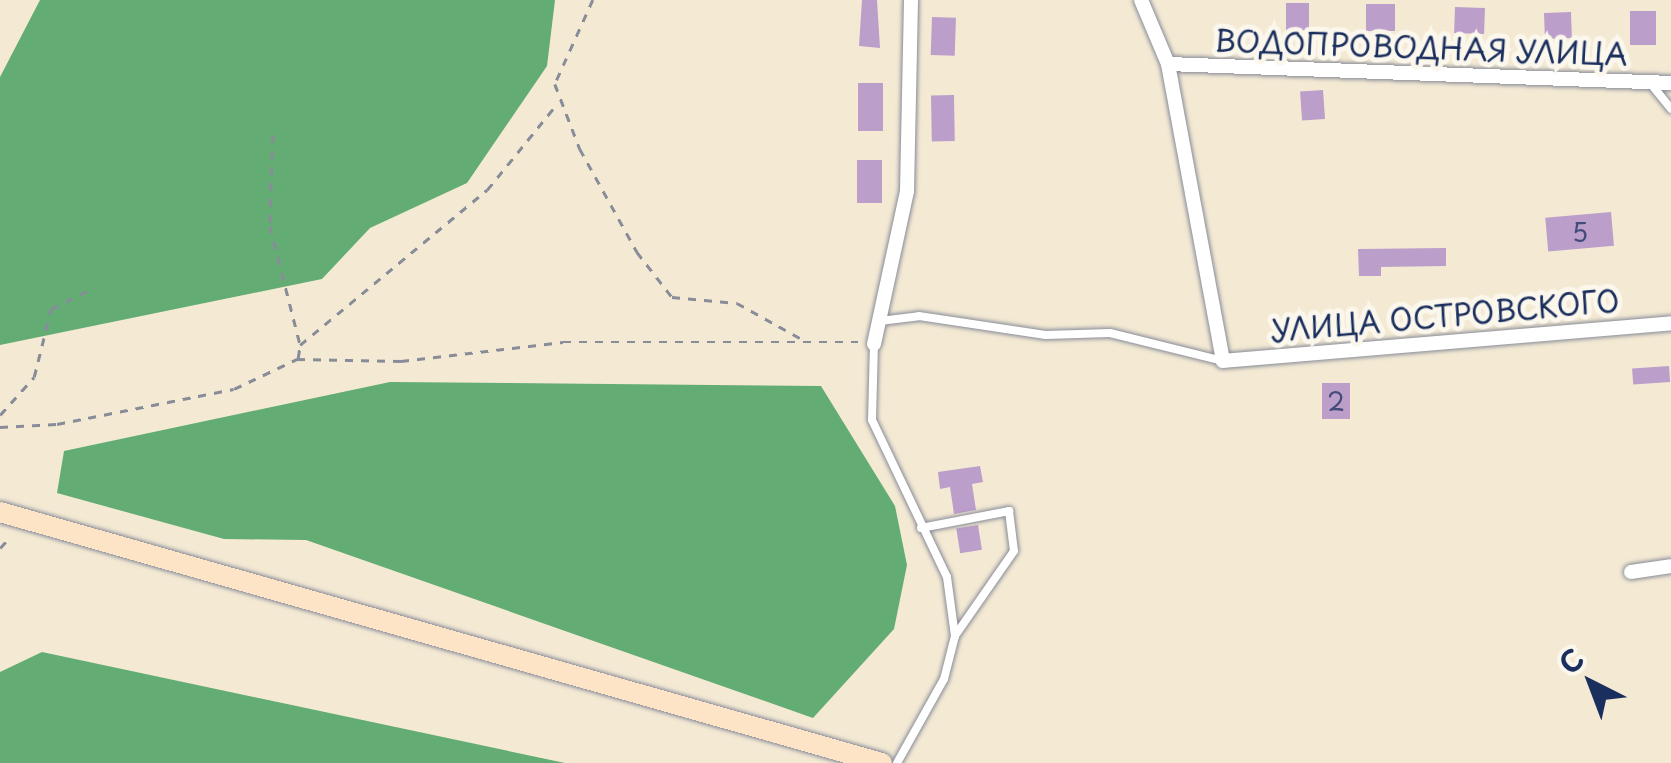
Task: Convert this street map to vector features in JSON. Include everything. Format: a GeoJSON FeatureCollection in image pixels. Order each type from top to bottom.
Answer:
{"type":"FeatureCollection","features":[{"type":"Feature","properties":{"kind":"main road"},"geometry":{"type":"LineString","coordinates":[[0,512],[882,763]]}},
{"type":"Feature","properties":{"kind":"street"},"geometry":{"type":"LineString","coordinates":[[874,344],[906,191],[911,0]]}},
{"type":"Feature","properties":{"kind":"street"},"geometry":{"type":"LineString","coordinates":[[1141,0],[1168,64],[1224,361]]}},
{"type":"Feature","properties":{"kind":"street","name":"ВОДОПРОВОДНАЯ УЛИЦА"},"geometry":{"type":"LineString","coordinates":[[1168,64],[1671,83]]}},
{"type":"Feature","properties":{"kind":"street","name":"УЛИЦА ОСТРОВСКОГО"},"geometry":{"type":"LineString","coordinates":[[1224,361],[1671,323]]}},
{"type":"Feature","properties":{"kind":"street"},"geometry":{"type":"LineString","coordinates":[[1631,572],[1671,566]]}},
{"type":"Feature","properties":{"kind":"lane"},"geometry":{"type":"LineString","coordinates":[[1652,84],[1671,110]]}},
{"type":"Feature","properties":{"kind":"lane"},"geometry":{"type":"LineString","coordinates":[[880,322],[920,316],[1046,335],[1110,333],[1224,361]]}},
{"type":"Feature","properties":{"kind":"lane"},"geometry":{"type":"LineString","coordinates":[[874,344],[872,420],[946,577],[956,636]]}},
{"type":"Feature","properties":{"kind":"lane"},"geometry":{"type":"LineString","coordinates":[[898,763],[944,678],[956,636],[1014,551],[1009,510],[921,528]]}},
{"type":"Feature","properties":{"kind":"path"},"geometry":{"type":"LineString","coordinates":[[592,0],[555,84],[558,102],[637,252],[672,298],[737,303],[801,339]]}},
{"type":"Feature","properties":{"kind":"path"},"geometry":{"type":"LineString","coordinates":[[300,345],[487,190],[558,102]]}},
{"type":"Feature","properties":{"kind":"path"},"geometry":{"type":"LineString","coordinates":[[273,136],[270,226],[300,345],[298,359]]}},
{"type":"Feature","properties":{"kind":"path"},"geometry":{"type":"LineString","coordinates":[[0,415],[34,377],[51,309],[95,287]]}},
{"type":"Feature","properties":{"kind":"path"},"geometry":{"type":"LineString","coordinates":[[0,426],[57,424],[234,389],[298,359],[401,361],[563,342],[801,339],[874,344]]}},
{"type":"Feature","properties":{"kind":"green space"},"geometry":{"type":"Polygon","coordinates":[[[40,0],[555,0],[547,66],[467,183],[370,228],[322,279],[0,345],[0,77],[40,0]]]}},
{"type":"Feature","properties":{"kind":"green space"},"geometry":{"type":"Polygon","coordinates":[[[390,382],[821,386],[895,506],[907,565],[894,629],[813,718],[306,540],[224,539],[57,493],[64,451],[390,382]]]}},
{"type":"Feature","properties":{"kind":"green space"},"geometry":{"type":"Polygon","coordinates":[[[42,652],[565,763],[0,763],[0,672],[42,652]]]}},
{"type":"Feature","properties":{"kind":"building"},"geometry":{"type":"Polygon","coordinates":[[[862,0],[877,0],[880,48],[859,46],[862,0]]]}},
{"type":"Feature","properties":{"kind":"building"},"geometry":{"type":"Polygon","coordinates":[[[1286,3],[1309,3],[1309,31],[1286,31],[1286,3]]]}},
{"type":"Feature","properties":{"kind":"building"},"geometry":{"type":"Polygon","coordinates":[[[1366,4],[1395,4],[1395,31],[1366,31],[1366,4]]]}},
{"type":"Feature","properties":{"kind":"building"},"geometry":{"type":"Polygon","coordinates":[[[1455,7],[1485,8],[1484,34],[1454,33],[1455,7]]]}},
{"type":"Feature","properties":{"kind":"building"},"geometry":{"type":"Polygon","coordinates":[[[1630,11],[1656,11],[1656,45],[1630,45],[1630,11]]]}},
{"type":"Feature","properties":{"kind":"building"},"geometry":{"type":"Polygon","coordinates":[[[1571,12],[1572,38],[1545,39],[1544,13],[1571,12]]]}},
{"type":"Feature","properties":{"kind":"building"},"geometry":{"type":"Polygon","coordinates":[[[932,17],[956,18],[955,56],[931,55],[932,17]]]}},
{"type":"Feature","properties":{"kind":"building"},"geometry":{"type":"Polygon","coordinates":[[[858,83],[883,83],[883,131],[858,131],[858,83]]]}},
{"type":"Feature","properties":{"kind":"building"},"geometry":{"type":"Polygon","coordinates":[[[1323,90],[1325,119],[1302,121],[1300,92],[1323,90]]]}},
{"type":"Feature","properties":{"kind":"building"},"geometry":{"type":"Polygon","coordinates":[[[931,95],[954,95],[955,141],[932,141],[931,95]]]}},
{"type":"Feature","properties":{"kind":"building"},"geometry":{"type":"Polygon","coordinates":[[[857,160],[882,160],[882,203],[857,203],[857,160]]]}},
{"type":"Feature","properties":{"kind":"building"},"geometry":{"type":"Polygon","coordinates":[[[1611,212],[1614,246],[1548,252],[1545,218],[1611,212]]]}},
{"type":"Feature","properties":{"kind":"building"},"geometry":{"type":"Polygon","coordinates":[[[1446,248],[1446,266],[1381,267],[1381,276],[1359,276],[1358,249],[1446,248]]]}},
{"type":"Feature","properties":{"kind":"building"},"geometry":{"type":"Polygon","coordinates":[[[1669,366],[1670,382],[1633,385],[1632,369],[1669,366]]]}},
{"type":"Feature","properties":{"kind":"building"},"geometry":{"type":"Polygon","coordinates":[[[1322,383],[1350,383],[1350,419],[1322,419],[1322,383]]]}},
{"type":"Feature","properties":{"kind":"building"},"geometry":{"type":"Polygon","coordinates":[[[980,466],[983,482],[972,484],[976,510],[954,514],[950,487],[940,489],[938,472],[980,466]]]}},
{"type":"Feature","properties":{"kind":"building"},"geometry":{"type":"Polygon","coordinates":[[[978,525],[982,550],[960,553],[956,528],[978,525]]]}}]}
